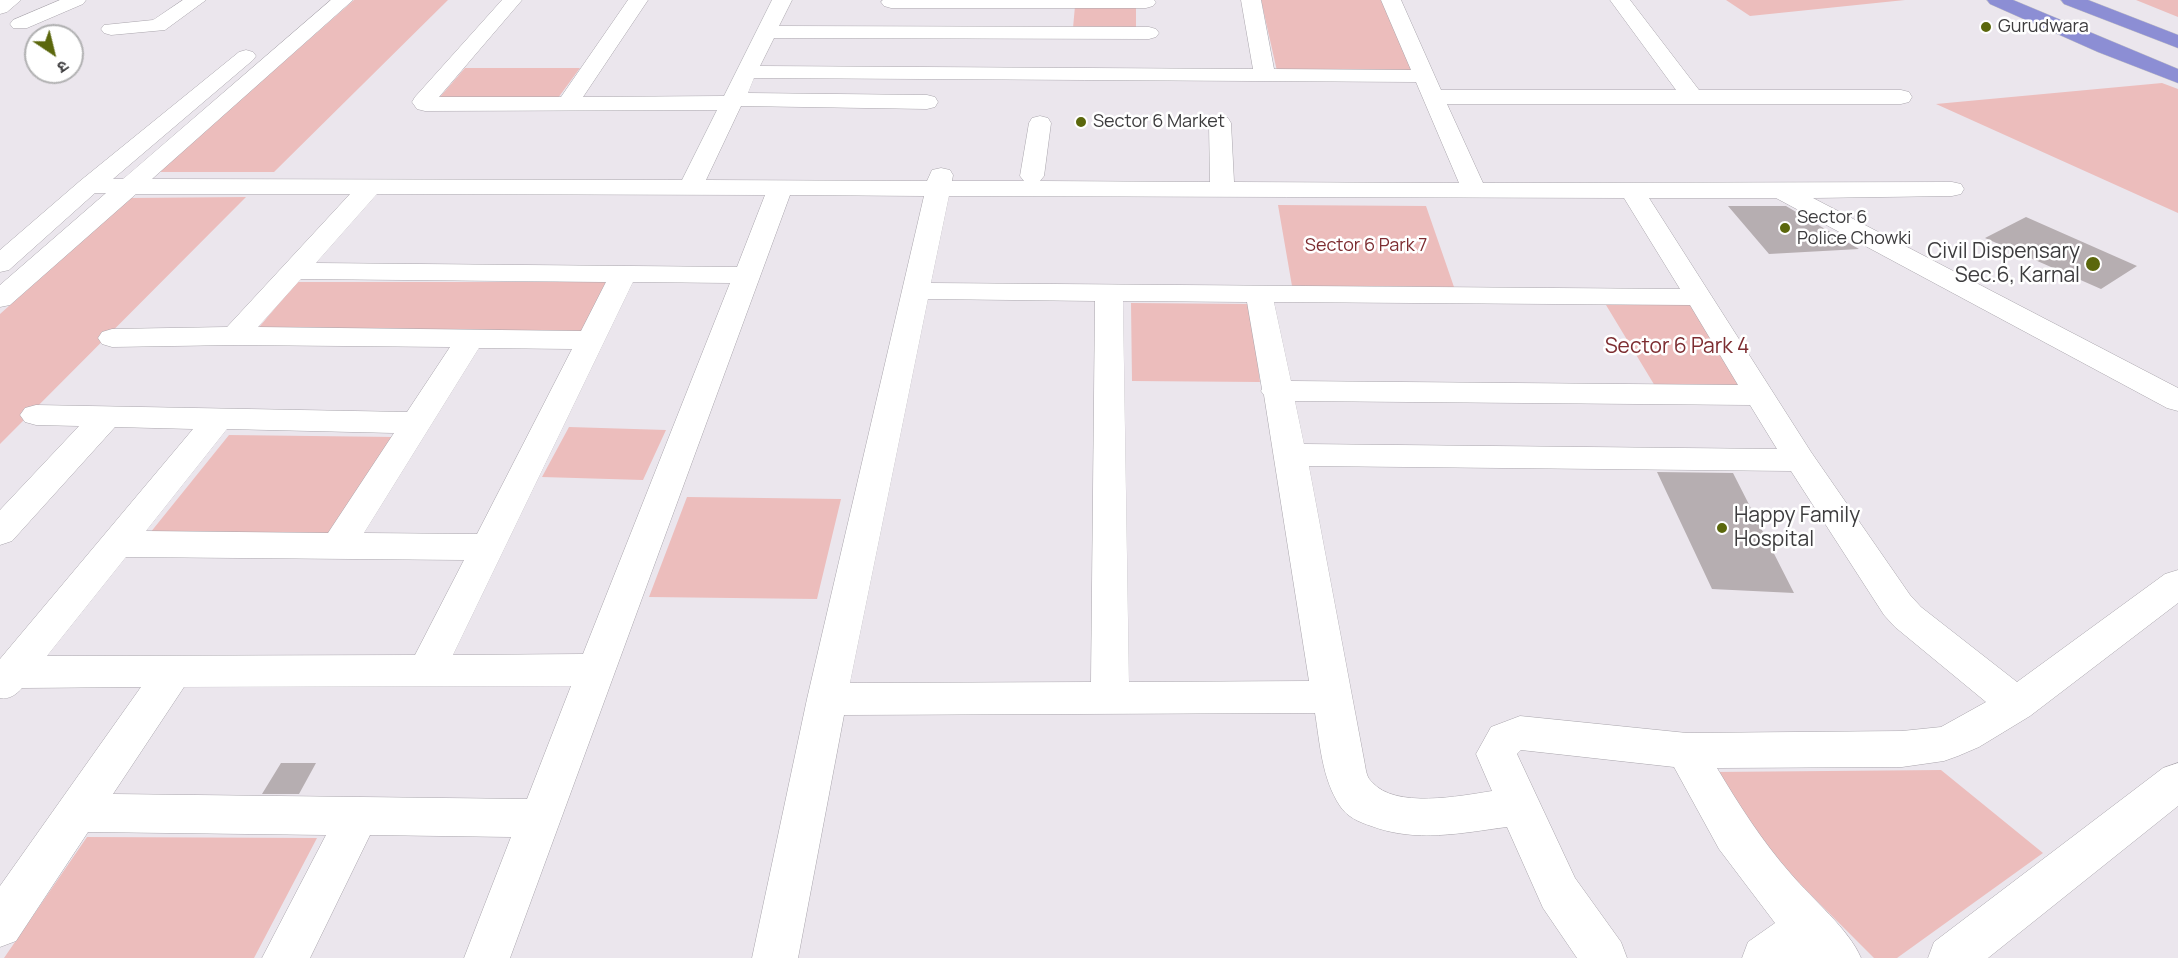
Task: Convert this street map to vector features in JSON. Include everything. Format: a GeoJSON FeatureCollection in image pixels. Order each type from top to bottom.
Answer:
{"type":"FeatureCollection","features":[{"type":"Feature","properties":{"kind":"highway"},"geometry":{"type":"LineString","coordinates":[[1997,0],[2105,48],[2178,77]]}},
{"type":"Feature","properties":{"kind":"highway"},"geometry":{"type":"LineString","coordinates":[[2040,0],[2178,54]]}},
{"type":"Feature","properties":{"kind":"highway"},"geometry":{"type":"LineString","coordinates":[[2071,0],[2178,42]]}},
{"type":"Feature","properties":{"kind":"highway"},"geometry":{"type":"LineString","coordinates":[[2109,0],[2178,28]]}},
{"type":"Feature","properties":{"kind":"street"},"geometry":{"type":"LineString","coordinates":[[0,8],[11,0]]}},
{"type":"Feature","properties":{"kind":"street"},"geometry":{"type":"LineString","coordinates":[[20,24],[76,0]]}},
{"type":"Feature","properties":{"kind":"street"},"geometry":{"type":"LineString","coordinates":[[111,29],[158,26],[196,0]]}},
{"type":"Feature","properties":{"kind":"street"},"geometry":{"type":"LineString","coordinates":[[0,264],[89,186],[313,0]]}},
{"type":"Feature","properties":{"kind":"street"},"geometry":{"type":"LineString","coordinates":[[0,299],[343,0]]}},
{"type":"Feature","properties":{"kind":"street"},"geometry":{"type":"LineString","coordinates":[[512,0],[423,102],[430,105],[732,101],[927,102]]}},
{"type":"Feature","properties":{"kind":"street"},"geometry":{"type":"LineString","coordinates":[[567,104],[638,0]]}},
{"type":"Feature","properties":{"kind":"street"},"geometry":{"type":"LineString","coordinates":[[694,180],[782,0]]}},
{"type":"Feature","properties":{"kind":"street"},"geometry":{"type":"LineString","coordinates":[[1251,0],[1265,75]]}},
{"type":"Feature","properties":{"kind":"street"},"geometry":{"type":"LineString","coordinates":[[1391,0],[1471,184]]}},
{"type":"Feature","properties":{"kind":"street"},"geometry":{"type":"LineString","coordinates":[[1620,0],[1693,98]]}},
{"type":"Feature","properties":{"kind":"street"},"geometry":{"type":"LineString","coordinates":[[882,32],[892,1],[1146,1],[1152,74]]}},
{"type":"Feature","properties":{"kind":"street"},"geometry":{"type":"LineString","coordinates":[[765,32],[1149,33]]}},
{"type":"Feature","properties":{"kind":"street"},"geometry":{"type":"LineString","coordinates":[[746,72],[1424,75]]}},
{"type":"Feature","properties":{"kind":"street"},"geometry":{"type":"LineString","coordinates":[[1434,98],[1900,97]]}},
{"type":"Feature","properties":{"kind":"street"},"geometry":{"type":"LineString","coordinates":[[1032,176],[1040,123]]}},
{"type":"Feature","properties":{"kind":"street"},"geometry":{"type":"LineString","coordinates":[[1221,123],[1222,183]]}},
{"type":"Feature","properties":{"kind":"street"},"geometry":{"type":"LineString","coordinates":[[694,180],[780,188],[1032,176],[1222,183]]}},
{"type":"Feature","properties":{"kind":"street"},"geometry":{"type":"LineString","coordinates":[[89,186],[371,186],[694,180],[1471,184],[1632,190],[1952,189]]}},
{"type":"Feature","properties":{"kind":"street"},"geometry":{"type":"LineString","coordinates":[[775,958],[827,699],[940,182]]}},
{"type":"Feature","properties":{"kind":"street"},"geometry":{"type":"LineString","coordinates":[[235,336],[371,186]]}},
{"type":"Feature","properties":{"kind":"street"},"geometry":{"type":"LineString","coordinates":[[488,958],[780,188]]}},
{"type":"Feature","properties":{"kind":"street"},"geometry":{"type":"LineString","coordinates":[[1632,190],[1800,460],[1897,605],[1908,617],[2016,704]]}},
{"type":"Feature","properties":{"kind":"street"},"geometry":{"type":"LineString","coordinates":[[1781,191],[2178,401]]}},
{"type":"Feature","properties":{"kind":"street"},"geometry":{"type":"LineString","coordinates":[[294,271],[747,274]]}},
{"type":"Feature","properties":{"kind":"street"},"geometry":{"type":"LineString","coordinates":[[426,671],[623,274]]}},
{"type":"Feature","properties":{"kind":"street"},"geometry":{"type":"LineString","coordinates":[[916,291],[1698,297]]}},
{"type":"Feature","properties":{"kind":"street"},"geometry":{"type":"LineString","coordinates":[[1109,293],[1110,698]]}},
{"type":"Feature","properties":{"kind":"street"},"geometry":{"type":"LineString","coordinates":[[1259,294],[1290,455],[1331,697],[1348,778],[1357,795],[1374,809],[1392,814],[1426,817],[1519,806]]}},
{"type":"Feature","properties":{"kind":"street"},"geometry":{"type":"LineString","coordinates":[[112,338],[235,336],[590,340]]}},
{"type":"Feature","properties":{"kind":"street"},"geometry":{"type":"LineString","coordinates":[[338,546],[469,340]]}},
{"type":"Feature","properties":{"kind":"street"},"geometry":{"type":"LineString","coordinates":[[1276,391],[1759,395]]}},
{"type":"Feature","properties":{"kind":"street"},"geometry":{"type":"LineString","coordinates":[[36,416],[416,423]]}},
{"type":"Feature","properties":{"kind":"street"},"geometry":{"type":"LineString","coordinates":[[0,532],[106,417]]}},
{"type":"Feature","properties":{"kind":"street"},"geometry":{"type":"LineString","coordinates":[[6,680],[218,419]]}},
{"type":"Feature","properties":{"kind":"street"},"geometry":{"type":"LineString","coordinates":[[1290,455],[1800,460]]}},
{"type":"Feature","properties":{"kind":"street"},"geometry":{"type":"LineString","coordinates":[[116,544],[487,547]]}},
{"type":"Feature","properties":{"kind":"street"},"geometry":{"type":"LineString","coordinates":[[1604,958],[1559,893],[1496,754],[1500,744],[1508,736],[1520,732],[1687,751],[1902,749],[1944,744],[1965,735],[2016,704],[2178,584]]}},
{"type":"Feature","properties":{"kind":"street"},"geometry":{"type":"LineString","coordinates":[[6,680],[173,672],[597,670]]}},
{"type":"Feature","properties":{"kind":"street"},"geometry":{"type":"LineString","coordinates":[[0,925],[173,672]]}},
{"type":"Feature","properties":{"kind":"street"},"geometry":{"type":"LineString","coordinates":[[827,699],[1331,697]]}},
{"type":"Feature","properties":{"kind":"street"},"geometry":{"type":"LineString","coordinates":[[1687,751],[1704,787],[1761,874],[1823,943],[1764,958]]}},
{"type":"Feature","properties":{"kind":"street"},"geometry":{"type":"LineString","coordinates":[[1951,958],[2178,781]]}},
{"type":"Feature","properties":{"kind":"street"},"geometry":{"type":"LineString","coordinates":[[76,813],[541,818]]}},
{"type":"Feature","properties":{"kind":"street"},"geometry":{"type":"LineString","coordinates":[[285,958],[358,816]]}},
{"type":"Feature","properties":{"kind":"green space"},"geometry":{"type":"Polygon","coordinates":[[[354,0],[448,0],[274,172],[158,172],[354,0]]]}},
{"type":"Feature","properties":{"kind":"green space"},"geometry":{"type":"Polygon","coordinates":[[[1261,0],[1383,0],[1412,71],[1277,71],[1261,0]]]}},
{"type":"Feature","properties":{"kind":"green space"},"geometry":{"type":"Polygon","coordinates":[[[1726,0],[1905,0],[1750,16],[1726,0]]]}},
{"type":"Feature","properties":{"kind":"green space"},"geometry":{"type":"Polygon","coordinates":[[[2136,0],[2178,0],[2178,17],[2136,0]]]}},
{"type":"Feature","properties":{"kind":"green space"},"geometry":{"type":"Polygon","coordinates":[[[1075,6],[1136,7],[1136,29],[1073,28],[1075,6]]]}},
{"type":"Feature","properties":{"kind":"green space"},"geometry":{"type":"Polygon","coordinates":[[[465,68],[580,68],[558,98],[439,98],[465,68]]]}},
{"type":"Feature","properties":{"kind":"green space"},"geometry":{"type":"Polygon","coordinates":[[[2162,83],[2178,89],[2178,213],[1936,104],[2162,83]]]}},
{"type":"Feature","properties":{"kind":"green space"},"geometry":{"type":"Polygon","coordinates":[[[246,197],[0,444],[0,314],[130,198],[246,197]]]}},
{"type":"Feature","properties":{"kind":"green space","name":"Sector 6 Park 7"},"geometry":{"type":"Polygon","coordinates":[[[1278,205],[1426,206],[1454,287],[1292,286],[1278,205]]]}},
{"type":"Feature","properties":{"kind":"green space"},"geometry":{"type":"Polygon","coordinates":[[[297,282],[606,282],[581,332],[255,332],[297,282]]]}},
{"type":"Feature","properties":{"kind":"green space"},"geometry":{"type":"Polygon","coordinates":[[[1131,303],[1250,304],[1260,382],[1132,381],[1131,303]]]}},
{"type":"Feature","properties":{"kind":"green space","name":"Sector 6 Park 4"},"geometry":{"type":"Polygon","coordinates":[[[1695,303],[1748,390],[1658,391],[1606,305],[1695,303]]]}},
{"type":"Feature","properties":{"kind":"green space"},"geometry":{"type":"Polygon","coordinates":[[[569,427],[666,430],[643,480],[542,477],[569,427]]]}},
{"type":"Feature","properties":{"kind":"green space"},"geometry":{"type":"Polygon","coordinates":[[[229,435],[394,437],[329,535],[150,533],[229,435]]]}},
{"type":"Feature","properties":{"kind":"green space"},"geometry":{"type":"Polygon","coordinates":[[[687,497],[841,499],[817,599],[649,597],[687,497]]]}},
{"type":"Feature","properties":{"kind":"green space"},"geometry":{"type":"Polygon","coordinates":[[[1941,770],[2043,853],[1897,958],[1874,958],[1763,847],[1714,772],[1941,770]]]}},
{"type":"Feature","properties":{"kind":"green space"},"geometry":{"type":"Polygon","coordinates":[[[87,837],[317,838],[254,958],[4,958],[87,837]]]}},
{"type":"Feature","properties":{"kind":"building","name":"Sector 6 Police Chowki"},"geometry":{"type":"Polygon","coordinates":[[[1728,206],[1786,206],[1859,249],[1769,254],[1728,206]]]}},
{"type":"Feature","properties":{"kind":"building"},"geometry":{"type":"Polygon","coordinates":[[[2026,217],[2137,266],[2101,289],[1985,238],[2026,217]]]}},
{"type":"Feature","properties":{"kind":"building","name":"Happy Family Hospital"},"geometry":{"type":"Polygon","coordinates":[[[1657,472],[1733,473],[1794,593],[1712,589],[1657,472]]]}},
{"type":"Feature","properties":{"kind":"building"},"geometry":{"type":"Polygon","coordinates":[[[281,763],[316,763],[299,794],[262,794],[281,763]]]}},
{"type":"Feature","properties":{"kind":"place","name":"Gurudwara"},"geometry":{"type":"Point","coordinates":[1986,27]}},
{"type":"Feature","properties":{"kind":"place","name":"Sector 6 Market"},"geometry":{"type":"Point","coordinates":[1081,122]}},
{"type":"Feature","properties":{"kind":"place","name":"Sector 6 Police Chowki"},"geometry":{"type":"Point","coordinates":[1785,228]}},
{"type":"Feature","properties":{"kind":"place","name":"Civil Dispensary Sec.6, Karnal"},"geometry":{"type":"Point","coordinates":[2093,264]}},
{"type":"Feature","properties":{"kind":"place","name":"Happy Family Hospital"},"geometry":{"type":"Point","coordinates":[1722,528]}}]}
